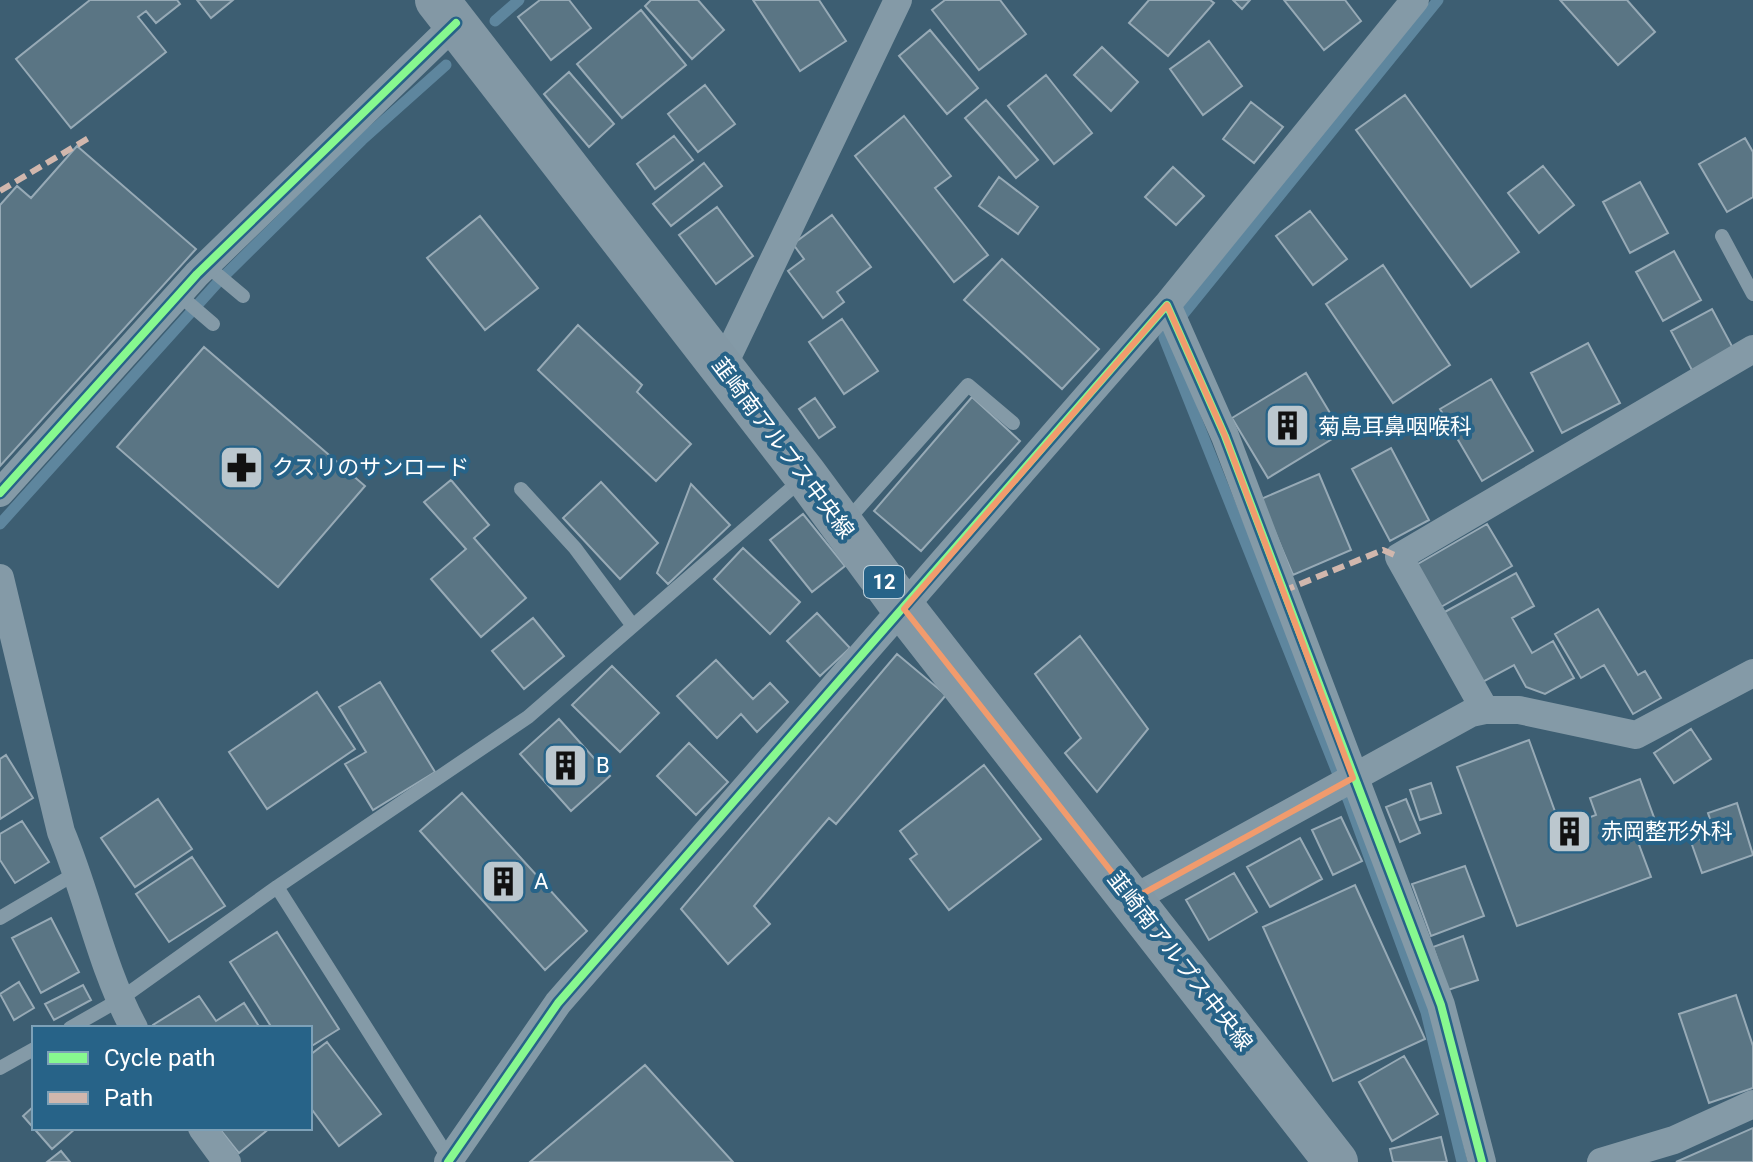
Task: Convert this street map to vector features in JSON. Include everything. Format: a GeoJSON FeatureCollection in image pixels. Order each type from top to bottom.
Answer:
{"type":"FeatureCollection","features":[{"type":"Feature","properties":{"kind":"main road","name":"韮崎南アルプス中央線"},"geometry":{"type":"LineString","coordinates":[[446,12],[806,476],[904,609],[1336,1162]]}},
{"type":"Feature","properties":{"kind":"street"},"geometry":{"type":"LineString","coordinates":[[722,368],[898,0]]}},
{"type":"Feature","properties":{"kind":"street"},"geometry":{"type":"LineString","coordinates":[[449,1161],[558,1003],[904,609],[1173,316],[1415,0]]}},
{"type":"Feature","properties":{"kind":"street"},"geometry":{"type":"LineString","coordinates":[[0,493],[178,294],[446,12]]}},
{"type":"Feature","properties":{"kind":"street"},"geometry":{"type":"LineString","coordinates":[[1173,316],[1225,436],[1343,783],[1441,1005],[1482,1162]]}},
{"type":"Feature","properties":{"kind":"street"},"geometry":{"type":"LineString","coordinates":[[1485,710],[1399,557],[1753,349]]}},
{"type":"Feature","properties":{"kind":"street"},"geometry":{"type":"LineString","coordinates":[[0,578],[61,832],[78,872],[119,1000],[133,1026]]}},
{"type":"Feature","properties":{"kind":"street"},"geometry":{"type":"LineString","coordinates":[[1133,899],[1471,713],[1519,710],[1636,735],[1753,673]]}},
{"type":"Feature","properties":{"kind":"street"},"geometry":{"type":"LineString","coordinates":[[1601,1162],[1674,1140],[1753,1104]]}},
{"type":"Feature","properties":{"kind":"street"},"geometry":{"type":"LineString","coordinates":[[203,1130],[227,1162]]}},
{"type":"Feature","properties":{"kind":"lane"},"geometry":{"type":"LineString","coordinates":[[1722,236],[1753,294]]}},
{"type":"Feature","properties":{"kind":"lane"},"geometry":{"type":"LineString","coordinates":[[206,265],[243,296]]}},
{"type":"Feature","properties":{"kind":"lane"},"geometry":{"type":"LineString","coordinates":[[178,294],[213,324]]}},
{"type":"Feature","properties":{"kind":"lane"},"geometry":{"type":"LineString","coordinates":[[842,526],[968,385],[1013,423]]}},
{"type":"Feature","properties":{"kind":"lane"},"geometry":{"type":"LineString","coordinates":[[74,1026],[119,1000],[277,887],[528,717],[806,476]]}},
{"type":"Feature","properties":{"kind":"lane"},"geometry":{"type":"LineString","coordinates":[[521,489],[575,548],[633,626]]}},
{"type":"Feature","properties":{"kind":"lane"},"geometry":{"type":"LineString","coordinates":[[0,918],[78,872]]}},
{"type":"Feature","properties":{"kind":"lane"},"geometry":{"type":"LineString","coordinates":[[277,887],[449,1161]]}},
{"type":"Feature","properties":{"kind":"lane"},"geometry":{"type":"LineString","coordinates":[[0,1068],[32,1050]]}},
{"type":"Feature","properties":{"kind":"highlighted area"},"geometry":{"type":"Polygon","coordinates":[[[1167,305],[1225,436],[1353,778],[1133,899],[904,609],[1167,305]]]}},
{"type":"Feature","properties":{"kind":"building"},"geometry":{"type":"Polygon","coordinates":[[[90,0],[177,0],[180,4],[156,23],[146,11],[138,17],[166,52],[71,128],[16,59],[90,0]]]}},
{"type":"Feature","properties":{"kind":"building"},"geometry":{"type":"Polygon","coordinates":[[[197,0],[233,0],[211,18],[197,0]]]}},
{"type":"Feature","properties":{"kind":"building"},"geometry":{"type":"Polygon","coordinates":[[[540,0],[569,0],[591,28],[551,60],[518,17],[540,0]]]}},
{"type":"Feature","properties":{"kind":"building"},"geometry":{"type":"Polygon","coordinates":[[[651,0],[698,0],[724,30],[692,59],[645,6],[651,0]]]}},
{"type":"Feature","properties":{"kind":"building"},"geometry":{"type":"Polygon","coordinates":[[[753,0],[819,0],[846,41],[800,71],[753,0]]]}},
{"type":"Feature","properties":{"kind":"building"},"geometry":{"type":"Polygon","coordinates":[[[945,0],[1000,0],[1026,34],[979,70],[932,10],[945,0]]]}},
{"type":"Feature","properties":{"kind":"building"},"geometry":{"type":"Polygon","coordinates":[[[1149,0],[1210,0],[1214,3],[1168,56],[1129,23],[1149,0]]]}},
{"type":"Feature","properties":{"kind":"building"},"geometry":{"type":"Polygon","coordinates":[[[1233,0],[1250,0],[1242,9],[1233,0]]]}},
{"type":"Feature","properties":{"kind":"building"},"geometry":{"type":"Polygon","coordinates":[[[1284,0],[1345,0],[1361,21],[1324,50],[1284,0]]]}},
{"type":"Feature","properties":{"kind":"building"},"geometry":{"type":"Polygon","coordinates":[[[1560,0],[1627,0],[1655,32],[1618,65],[1560,0]]]}},
{"type":"Feature","properties":{"kind":"building"},"geometry":{"type":"Polygon","coordinates":[[[641,10],[686,65],[622,118],[577,64],[641,10]]]}},
{"type":"Feature","properties":{"kind":"building"},"geometry":{"type":"Polygon","coordinates":[[[930,30],[978,88],[947,114],[899,56],[930,30]]]}},
{"type":"Feature","properties":{"kind":"building"},"geometry":{"type":"Polygon","coordinates":[[[1209,41],[1242,86],[1203,115],[1170,69],[1209,41]]]}},
{"type":"Feature","properties":{"kind":"building"},"geometry":{"type":"Polygon","coordinates":[[[1102,47],[1138,82],[1111,111],[1074,75],[1102,47]]]}},
{"type":"Feature","properties":{"kind":"building"},"geometry":{"type":"Polygon","coordinates":[[[569,72],[614,124],[589,147],[544,94],[569,72]]]}},
{"type":"Feature","properties":{"kind":"building"},"geometry":{"type":"Polygon","coordinates":[[[1046,75],[1092,133],[1054,164],[1008,106],[1046,75]]]}},
{"type":"Feature","properties":{"kind":"building"},"geometry":{"type":"Polygon","coordinates":[[[705,85],[735,124],[698,152],[668,114],[705,85]]]}},
{"type":"Feature","properties":{"kind":"building"},"geometry":{"type":"Polygon","coordinates":[[[1405,95],[1519,252],[1471,287],[1356,130],[1405,95]]]}},
{"type":"Feature","properties":{"kind":"building"},"geometry":{"type":"Polygon","coordinates":[[[986,100],[1038,160],[1016,178],[965,118],[986,100]]]}},
{"type":"Feature","properties":{"kind":"building"},"geometry":{"type":"Polygon","coordinates":[[[1251,102],[1283,127],[1254,163],[1223,139],[1251,102]]]}},
{"type":"Feature","properties":{"kind":"building"},"geometry":{"type":"Polygon","coordinates":[[[904,116],[951,176],[935,188],[988,255],[954,282],[855,156],[904,116]]]}},
{"type":"Feature","properties":{"kind":"building"},"geometry":{"type":"Polygon","coordinates":[[[674,136],[693,160],[655,189],[637,164],[674,136]]]}},
{"type":"Feature","properties":{"kind":"building"},"geometry":{"type":"Polygon","coordinates":[[[1745,138],[1753,152],[1753,197],[1727,212],[1699,164],[1745,138]]]}},
{"type":"Feature","properties":{"kind":"building"},"geometry":{"type":"Polygon","coordinates":[[[77,146],[196,249],[0,466],[0,205],[17,186],[31,198],[77,146]]]}},
{"type":"Feature","properties":{"kind":"building"},"geometry":{"type":"Polygon","coordinates":[[[704,163],[722,186],[671,226],[653,204],[704,163]]]}},
{"type":"Feature","properties":{"kind":"building"},"geometry":{"type":"Polygon","coordinates":[[[1543,166],[1574,205],[1539,233],[1508,193],[1543,166]]]}},
{"type":"Feature","properties":{"kind":"building"},"geometry":{"type":"Polygon","coordinates":[[[1173,167],[1204,196],[1176,225],[1145,197],[1173,167]]]}},
{"type":"Feature","properties":{"kind":"building"},"geometry":{"type":"Polygon","coordinates":[[[999,177],[1038,207],[1018,234],[979,206],[999,177]]]}},
{"type":"Feature","properties":{"kind":"building"},"geometry":{"type":"Polygon","coordinates":[[[1640,182],[1668,233],[1630,253],[1603,202],[1640,182]]]}},
{"type":"Feature","properties":{"kind":"building"},"geometry":{"type":"Polygon","coordinates":[[[717,207],[753,256],[716,284],[679,235],[717,207]]]}},
{"type":"Feature","properties":{"kind":"building"},"geometry":{"type":"Polygon","coordinates":[[[1310,211],[1347,259],[1313,285],[1276,236],[1310,211]]]}},
{"type":"Feature","properties":{"kind":"building"},"geometry":{"type":"Polygon","coordinates":[[[832,215],[871,267],[837,292],[844,302],[823,318],[788,271],[804,259],[793,244],[832,215]]]}},
{"type":"Feature","properties":{"kind":"building"},"geometry":{"type":"Polygon","coordinates":[[[480,216],[538,288],[485,330],[427,258],[480,216]]]}},
{"type":"Feature","properties":{"kind":"building"},"geometry":{"type":"Polygon","coordinates":[[[1674,251],[1701,300],[1663,321],[1636,272],[1674,251]]]}},
{"type":"Feature","properties":{"kind":"building"},"geometry":{"type":"Polygon","coordinates":[[[1002,259],[1099,349],[1062,389],[964,300],[1002,259]]]}},
{"type":"Feature","properties":{"kind":"building"},"geometry":{"type":"Polygon","coordinates":[[[1383,265],[1450,365],[1393,403],[1326,304],[1383,265]]]}},
{"type":"Feature","properties":{"kind":"building"},"geometry":{"type":"Polygon","coordinates":[[[1712,309],[1734,350],[1693,372],[1671,331],[1712,309]]]}},
{"type":"Feature","properties":{"kind":"building"},"geometry":{"type":"Polygon","coordinates":[[[842,319],[878,371],[844,394],[809,342],[842,319]]]}},
{"type":"Feature","properties":{"kind":"building"},"geometry":{"type":"Polygon","coordinates":[[[578,325],[642,385],[637,392],[691,444],[656,481],[538,370],[578,325]]]}},
{"type":"Feature","properties":{"kind":"building"},"geometry":{"type":"Polygon","coordinates":[[[1588,343],[1620,403],[1562,433],[1531,373],[1588,343]]]}},
{"type":"Feature","properties":{"kind":"building","name":"クスリのサンロード"},"geometry":{"type":"Polygon","coordinates":[[[204,347],[365,486],[278,587],[117,447],[204,347]]]}},
{"type":"Feature","properties":{"kind":"building","name":"菊島耳鼻咽喉科"},"geometry":{"type":"Polygon","coordinates":[[[1306,373],[1342,433],[1268,478],[1232,418],[1306,373]]]}},
{"type":"Feature","properties":{"kind":"building"},"geometry":{"type":"Polygon","coordinates":[[[1491,379],[1533,451],[1482,481],[1440,409],[1491,379]]]}},
{"type":"Feature","properties":{"kind":"building"},"geometry":{"type":"Polygon","coordinates":[[[972,397],[1020,441],[921,551],[874,511],[972,397]]]}},
{"type":"Feature","properties":{"kind":"building"},"geometry":{"type":"Polygon","coordinates":[[[815,398],[835,427],[819,438],[799,409],[815,398]]]}},
{"type":"Feature","properties":{"kind":"building"},"geometry":{"type":"Polygon","coordinates":[[[1391,448],[1429,520],[1390,541],[1352,469],[1391,448]]]}},
{"type":"Feature","properties":{"kind":"building"},"geometry":{"type":"Polygon","coordinates":[[[1319,474],[1351,550],[1293,575],[1261,499],[1319,474]]]}},
{"type":"Feature","properties":{"kind":"building"},"geometry":{"type":"Polygon","coordinates":[[[451,480],[489,525],[474,538],[526,598],[481,637],[431,579],[466,549],[424,502],[451,480]]]}},
{"type":"Feature","properties":{"kind":"building"},"geometry":{"type":"Polygon","coordinates":[[[601,482],[658,543],[620,579],[563,518],[601,482]]]}},
{"type":"Feature","properties":{"kind":"building"},"geometry":{"type":"Polygon","coordinates":[[[691,484],[730,525],[668,584],[657,573],[691,484]]]}},
{"type":"Feature","properties":{"kind":"building"},"geometry":{"type":"Polygon","coordinates":[[[803,514],[845,566],[812,592],[770,540],[803,514]]]}},
{"type":"Feature","properties":{"kind":"building"},"geometry":{"type":"Polygon","coordinates":[[[1487,524],[1512,566],[1441,607],[1416,565],[1487,524]]]}},
{"type":"Feature","properties":{"kind":"building"},"geometry":{"type":"Polygon","coordinates":[[[743,548],[800,602],[770,634],[714,579],[743,548]]]}},
{"type":"Feature","properties":{"kind":"building"},"geometry":{"type":"Polygon","coordinates":[[[1516,573],[1534,606],[1512,618],[1532,653],[1553,641],[1574,678],[1545,694],[1526,687],[1514,665],[1479,684],[1441,614],[1516,573]]]}},
{"type":"Feature","properties":{"kind":"building"},"geometry":{"type":"Polygon","coordinates":[[[1598,609],[1638,675],[1645,671],[1661,698],[1633,714],[1604,665],[1581,678],[1555,634],[1598,609]]]}},
{"type":"Feature","properties":{"kind":"building"},"geometry":{"type":"Polygon","coordinates":[[[817,613],[850,648],[820,676],[787,641],[817,613]]]}},
{"type":"Feature","properties":{"kind":"building"},"geometry":{"type":"Polygon","coordinates":[[[533,618],[564,656],[524,689],[492,651],[533,618]]]}},
{"type":"Feature","properties":{"kind":"building"},"geometry":{"type":"Polygon","coordinates":[[[1080,636],[1148,729],[1097,792],[1065,753],[1081,738],[1035,674],[1080,636]]]}},
{"type":"Feature","properties":{"kind":"building"},"geometry":{"type":"Polygon","coordinates":[[[897,654],[946,695],[836,824],[829,818],[754,906],[770,924],[728,964],[681,909],[897,654]]]}},
{"type":"Feature","properties":{"kind":"building"},"geometry":{"type":"Polygon","coordinates":[[[716,660],[753,699],[770,683],[788,702],[757,732],[741,714],[717,738],[677,696],[716,660]]]}},
{"type":"Feature","properties":{"kind":"building"},"geometry":{"type":"Polygon","coordinates":[[[612,666],[659,713],[620,752],[572,705],[612,666]]]}},
{"type":"Feature","properties":{"kind":"building"},"geometry":{"type":"Polygon","coordinates":[[[380,682],[435,772],[373,810],[345,764],[366,752],[339,707],[380,682]]]}},
{"type":"Feature","properties":{"kind":"building"},"geometry":{"type":"Polygon","coordinates":[[[317,692],[355,749],[267,809],[229,752],[317,692]]]}},
{"type":"Feature","properties":{"kind":"building","name":"B"},"geometry":{"type":"Polygon","coordinates":[[[559,719],[610,776],[571,811],[520,754],[559,719]]]}},
{"type":"Feature","properties":{"kind":"building"},"geometry":{"type":"Polygon","coordinates":[[[1691,729],[1711,759],[1674,783],[1654,753],[1691,729]]]}},
{"type":"Feature","properties":{"kind":"building","name":"赤岡整形外科"},"geometry":{"type":"Polygon","coordinates":[[[1529,740],[1561,828],[1596,815],[1590,798],[1640,779],[1660,834],[1638,842],[1651,877],[1517,926],[1457,767],[1529,740]]]}},
{"type":"Feature","properties":{"kind":"building"},"geometry":{"type":"Polygon","coordinates":[[[689,743],[728,782],[696,815],[657,776],[689,743]]]}},
{"type":"Feature","properties":{"kind":"building"},"geometry":{"type":"Polygon","coordinates":[[[6,755],[33,798],[0,819],[0,759],[6,755]]]}},
{"type":"Feature","properties":{"kind":"building"},"geometry":{"type":"Polygon","coordinates":[[[984,765],[1041,839],[949,910],[910,859],[917,854],[900,831],[984,765]]]}},
{"type":"Feature","properties":{"kind":"building"},"geometry":{"type":"Polygon","coordinates":[[[1431,783],[1441,813],[1420,820],[1410,790],[1431,783]]]}},
{"type":"Feature","properties":{"kind":"building","name":"A"},"geometry":{"type":"Polygon","coordinates":[[[462,793],[587,931],[545,970],[420,831],[462,793]]]}},
{"type":"Feature","properties":{"kind":"building"},"geometry":{"type":"Polygon","coordinates":[[[158,799],[192,849],[135,887],[101,838],[158,799]]]}},
{"type":"Feature","properties":{"kind":"building"},"geometry":{"type":"Polygon","coordinates":[[[1406,799],[1420,833],[1400,842],[1386,807],[1406,799]]]}},
{"type":"Feature","properties":{"kind":"building"},"geometry":{"type":"Polygon","coordinates":[[[1737,803],[1753,855],[1702,873],[1691,842],[1715,834],[1708,813],[1737,803]]]}},
{"type":"Feature","properties":{"kind":"building"},"geometry":{"type":"Polygon","coordinates":[[[1341,817],[1362,861],[1333,875],[1312,830],[1341,817]]]}},
{"type":"Feature","properties":{"kind":"building"},"geometry":{"type":"Polygon","coordinates":[[[22,821],[49,862],[15,883],[0,860],[0,834],[22,821]]]}},
{"type":"Feature","properties":{"kind":"building"},"geometry":{"type":"Polygon","coordinates":[[[1300,838],[1322,879],[1270,907],[1247,867],[1300,838]]]}},
{"type":"Feature","properties":{"kind":"building"},"geometry":{"type":"Polygon","coordinates":[[[192,857],[225,906],[169,942],[136,894],[192,857]]]}},
{"type":"Feature","properties":{"kind":"building"},"geometry":{"type":"Polygon","coordinates":[[[1465,866],[1484,916],[1431,936],[1412,884],[1465,866]]]}},
{"type":"Feature","properties":{"kind":"building"},"geometry":{"type":"Polygon","coordinates":[[[1234,873],[1257,912],[1209,940],[1186,900],[1234,873]]]}},
{"type":"Feature","properties":{"kind":"building"},"geometry":{"type":"Polygon","coordinates":[[[1355,885],[1425,1039],[1333,1081],[1263,927],[1355,885]]]}},
{"type":"Feature","properties":{"kind":"building"},"geometry":{"type":"Polygon","coordinates":[[[51,918],[79,972],[41,993],[12,938],[51,918]]]}},
{"type":"Feature","properties":{"kind":"building"},"geometry":{"type":"Polygon","coordinates":[[[277,932],[339,1029],[312,1046],[312,1026],[271,1026],[230,962],[277,932]]]}},
{"type":"Feature","properties":{"kind":"building"},"geometry":{"type":"Polygon","coordinates":[[[1463,936],[1478,980],[1448,990],[1433,947],[1463,936]]]}},
{"type":"Feature","properties":{"kind":"building"},"geometry":{"type":"Polygon","coordinates":[[[19,982],[34,1008],[14,1020],[0,994],[19,982]]]}},
{"type":"Feature","properties":{"kind":"building"},"geometry":{"type":"Polygon","coordinates":[[[83,985],[91,1000],[54,1020],[45,1004],[83,985]]]}},
{"type":"Feature","properties":{"kind":"building"},"geometry":{"type":"Polygon","coordinates":[[[1736,995],[1753,1046],[1753,1088],[1709,1103],[1679,1014],[1736,995]]]}},
{"type":"Feature","properties":{"kind":"building"},"geometry":{"type":"Polygon","coordinates":[[[199,996],[216,1021],[244,1003],[259,1026],[153,1026],[199,996]]]}},
{"type":"Feature","properties":{"kind":"building"},"geometry":{"type":"Polygon","coordinates":[[[327,1042],[381,1114],[339,1146],[312,1110],[312,1053],[327,1042]]]}},
{"type":"Feature","properties":{"kind":"building"},"geometry":{"type":"Polygon","coordinates":[[[1404,1056],[1438,1114],[1392,1141],[1359,1082],[1404,1056]]]}},
{"type":"Feature","properties":{"kind":"building"},"geometry":{"type":"Polygon","coordinates":[[[645,1065],[733,1162],[530,1162],[645,1065]]]}},
{"type":"Feature","properties":{"kind":"building"},"geometry":{"type":"Polygon","coordinates":[[[32,1108],[32,1126],[23,1116],[32,1108]]]}},
{"type":"Feature","properties":{"kind":"building"},"geometry":{"type":"Polygon","coordinates":[[[1753,1128],[1753,1162],[1676,1162],[1753,1128]]]}},
{"type":"Feature","properties":{"kind":"building"},"geometry":{"type":"Polygon","coordinates":[[[35,1130],[74,1130],[52,1149],[35,1130]]]}},
{"type":"Feature","properties":{"kind":"building"},"geometry":{"type":"Polygon","coordinates":[[[221,1130],[268,1130],[239,1153],[221,1130]]]}},
{"type":"Feature","properties":{"kind":"building"},"geometry":{"type":"Polygon","coordinates":[[[1441,1137],[1447,1162],[1393,1162],[1390,1149],[1441,1137]]]}},
{"type":"Feature","properties":{"kind":"building"},"geometry":{"type":"Polygon","coordinates":[[[61,1151],[70,1162],[47,1162],[61,1151]]]}},
{"type":"Feature","properties":{"kind":"waterway"},"geometry":{"type":"LineString","coordinates":[[495,21],[519,0]]}},
{"type":"Feature","properties":{"kind":"waterway"},"geometry":{"type":"LineString","coordinates":[[1438,0],[1164,338],[1349,802],[1426,1012],[1462,1162]]}},
{"type":"Feature","properties":{"kind":"waterway"},"geometry":{"type":"LineString","coordinates":[[0,524],[219,281],[362,140],[446,65]]}},
{"type":"Feature","properties":{"kind":"marked path"},"geometry":{"type":"LineString","coordinates":[[0,191],[92,136]]}},
{"type":"Feature","properties":{"kind":"marked path"},"geometry":{"type":"LineString","coordinates":[[1283,591],[1383,550],[1399,557]]}},
{"type":"Feature","properties":{"kind":"cycle path"},"geometry":{"type":"LineString","coordinates":[[0,493],[197,274],[456,23]]}},
{"type":"Feature","properties":{"kind":"cycle path"},"geometry":{"type":"LineString","coordinates":[[448,1162],[558,1003],[1167,305],[1225,436],[1441,1005],[1482,1162]]}},
{"type":"Feature","properties":{"kind":"place","name":"菊島耳鼻咽喉科"},"geometry":{"type":"Point","coordinates":[1287,426]}},
{"type":"Feature","properties":{"kind":"place","name":"クスリのサンロード"},"geometry":{"type":"Point","coordinates":[241,467]}},
{"type":"Feature","properties":{"kind":"place","name":"B"},"geometry":{"type":"Point","coordinates":[565,765]}},
{"type":"Feature","properties":{"kind":"place","name":"赤岡整形外科"},"geometry":{"type":"Point","coordinates":[1570,831]}},
{"type":"Feature","properties":{"kind":"place","name":"A"},"geometry":{"type":"Point","coordinates":[503,881]}}]}
